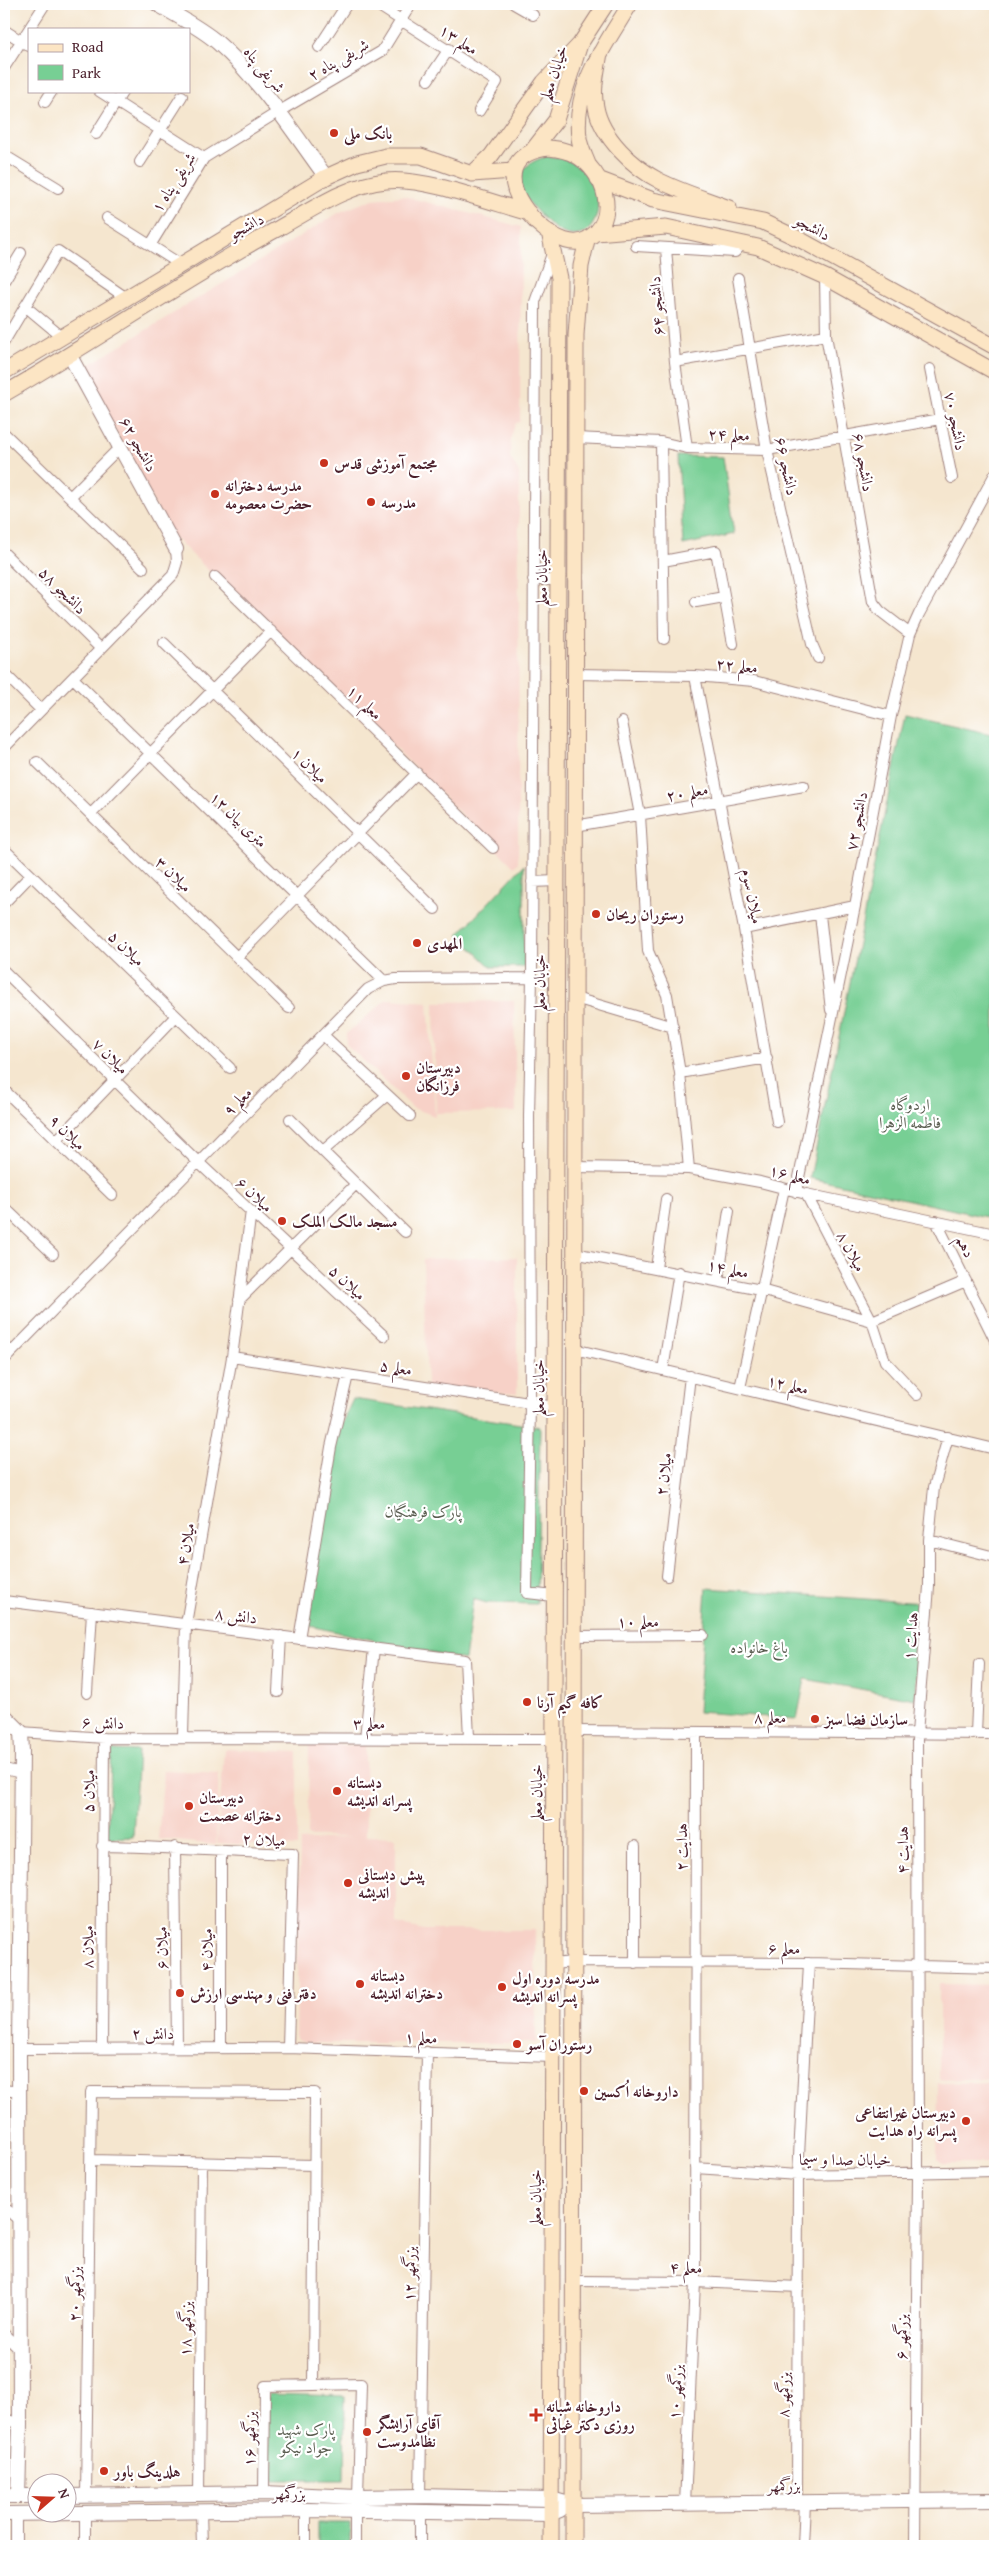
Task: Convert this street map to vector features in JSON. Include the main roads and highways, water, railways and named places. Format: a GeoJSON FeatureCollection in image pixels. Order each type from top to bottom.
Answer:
{"type":"FeatureCollection","features":[{"type":"Feature","properties":{"kind":"main road","name":"خیابان معلم"},"geometry":{"type":"LineString","coordinates":[[532,152],[556,120],[580,44],[606,4]]}},
{"type":"Feature","properties":{"kind":"main road","name":"خیابان معلم"},"geometry":{"type":"LineString","coordinates":[[588,165],[579,140],[580,105],[586,78],[630,4]]}},
{"type":"Feature","properties":{"kind":"main road"},"geometry":{"type":"LineString","coordinates":[[472,174],[491,156],[544,82],[580,44]]}},
{"type":"Feature","properties":{"kind":"main road"},"geometry":{"type":"LineString","coordinates":[[600,54],[595,83],[596,108],[605,131],[628,158],[659,181],[763,222]]}},
{"type":"Feature","properties":{"kind":"main road"},"geometry":{"type":"LineString","coordinates":[[549,148],[576,155],[588,165],[598,179],[605,199],[606,214],[602,226],[591,236],[582,242],[568,242],[549,232],[515,195],[513,171],[520,160],[532,152],[549,148]]}},
{"type":"Feature","properties":{"kind":"main road","name":"دانشجو"},"geometry":{"type":"LineString","coordinates":[[4,372],[326,177],[357,163],[386,156],[421,156],[472,174],[513,171]]}},
{"type":"Feature","properties":{"kind":"main road","name":"دانشجو"},"geometry":{"type":"LineString","coordinates":[[598,179],[670,204],[763,222],[799,238],[995,347]]}},
{"type":"Feature","properties":{"kind":"main road","name":"دانشجو"},"geometry":{"type":"LineString","coordinates":[[4,394],[70,356],[233,253],[359,185],[388,180],[415,182],[529,212]]}},
{"type":"Feature","properties":{"kind":"main road"},"geometry":{"type":"LineString","coordinates":[[666,228],[670,204]]}},
{"type":"Feature","properties":{"kind":"main road"},"geometry":{"type":"LineString","coordinates":[[591,236],[666,228],[758,247],[825,277],[995,372]]}},
{"type":"Feature","properties":{"kind":"main road","name":"خیابان معلم"},"geometry":{"type":"LineString","coordinates":[[549,232],[559,278],[551,2546]]}},
{"type":"Feature","properties":{"kind":"main road"},"geometry":{"type":"LineString","coordinates":[[572,2546],[576,335],[581,266],[591,236]]}},
{"type":"Feature","properties":{"kind":"main road"},"geometry":{"type":"LineString","coordinates":[[222,239],[233,253]]}},
{"type":"Feature","properties":{"kind":"main road"},"geometry":{"type":"LineString","coordinates":[[559,334],[565,332],[576,335]]}},
{"type":"Feature","properties":{"kind":"main road"},"geometry":{"type":"LineString","coordinates":[[557,759],[575,760]]}},
{"type":"Feature","properties":{"kind":"place","name":"بانک ملی"},"geometry":{"type":"Point","coordinates":[334,133]}},
{"type":"Feature","properties":{"kind":"place","name":"مجتمع آموزشی قدس"},"geometry":{"type":"Point","coordinates":[324,463]}},
{"type":"Feature","properties":{"kind":"place","name":"مدرسه دخترانه حضرت معصومه"},"geometry":{"type":"Point","coordinates":[215,494]}},
{"type":"Feature","properties":{"kind":"place","name":"مدرسه"},"geometry":{"type":"Point","coordinates":[371,502]}},
{"type":"Feature","properties":{"kind":"place","name":"رستوران ریحان"},"geometry":{"type":"Point","coordinates":[596,914]}},
{"type":"Feature","properties":{"kind":"place","name":"المهدی"},"geometry":{"type":"Point","coordinates":[417,943]}},
{"type":"Feature","properties":{"kind":"place","name":"دبیرستان فرزانگان"},"geometry":{"type":"Point","coordinates":[406,1076]}},
{"type":"Feature","properties":{"kind":"place","name":"مسجد مالک الملک"},"geometry":{"type":"Point","coordinates":[282,1221]}},
{"type":"Feature","properties":{"kind":"place","name":"کافه گیم آرنا"},"geometry":{"type":"Point","coordinates":[527,1702]}},
{"type":"Feature","properties":{"kind":"place","name":"سازمان فضا سبز"},"geometry":{"type":"Point","coordinates":[815,1719]}},
{"type":"Feature","properties":{"kind":"place","name":"دبستانه پسرانه اندیشه"},"geometry":{"type":"Point","coordinates":[337,1791]}},
{"type":"Feature","properties":{"kind":"place","name":"دبیرستان دخترانه عصمت"},"geometry":{"type":"Point","coordinates":[189,1806]}},
{"type":"Feature","properties":{"kind":"place","name":"پیش دبستانی اندیشه"},"geometry":{"type":"Point","coordinates":[348,1883]}},
{"type":"Feature","properties":{"kind":"place","name":"دبستانه دخترانه اندیشه"},"geometry":{"type":"Point","coordinates":[360,1984]}},
{"type":"Feature","properties":{"kind":"place","name":"مدرسه دوره اول پسرانه اندیشه"},"geometry":{"type":"Point","coordinates":[502,1987]}},
{"type":"Feature","properties":{"kind":"place","name":"دفتر فنی و مهندسی ارزش"},"geometry":{"type":"Point","coordinates":[180,1993]}},
{"type":"Feature","properties":{"kind":"place","name":"رستوران آسو"},"geometry":{"type":"Point","coordinates":[517,2044]}},
{"type":"Feature","properties":{"kind":"place","name":"داروخانه اُکسین"},"geometry":{"type":"Point","coordinates":[584,2091]}},
{"type":"Feature","properties":{"kind":"place","name":"دبیرستان غیرانتفاعی پسرانه راه هدایت"},"geometry":{"type":"Point","coordinates":[966,2121]}},
{"type":"Feature","properties":{"kind":"place","name":"داروخانه شبانه روزی دکتر غیاثی"},"geometry":{"type":"Point","coordinates":[536,2415]}},
{"type":"Feature","properties":{"kind":"place","name":"آقای آرایشگر نظامدوست"},"geometry":{"type":"Point","coordinates":[367,2432]}},
{"type":"Feature","properties":{"kind":"place","name":"هلدینگ باور"},"geometry":{"type":"Point","coordinates":[104,2471]}},
{"type":"Feature","properties":{"kind":"park label","name":"اردوگاه فاطمه الزهرا"},"geometry":{"type":"Point","coordinates":[910,1113]}},
{"type":"Feature","properties":{"kind":"park label","name":"پارک فرهنگیان"},"geometry":{"type":"Point","coordinates":[423,1511]}},
{"type":"Feature","properties":{"kind":"park label","name":"باغ خانواده"},"geometry":{"type":"Point","coordinates":[759,1647]}},
{"type":"Feature","properties":{"kind":"park label","name":"پارک شهید جواد نیکو"},"geometry":{"type":"Point","coordinates":[306,2438]}}]}
